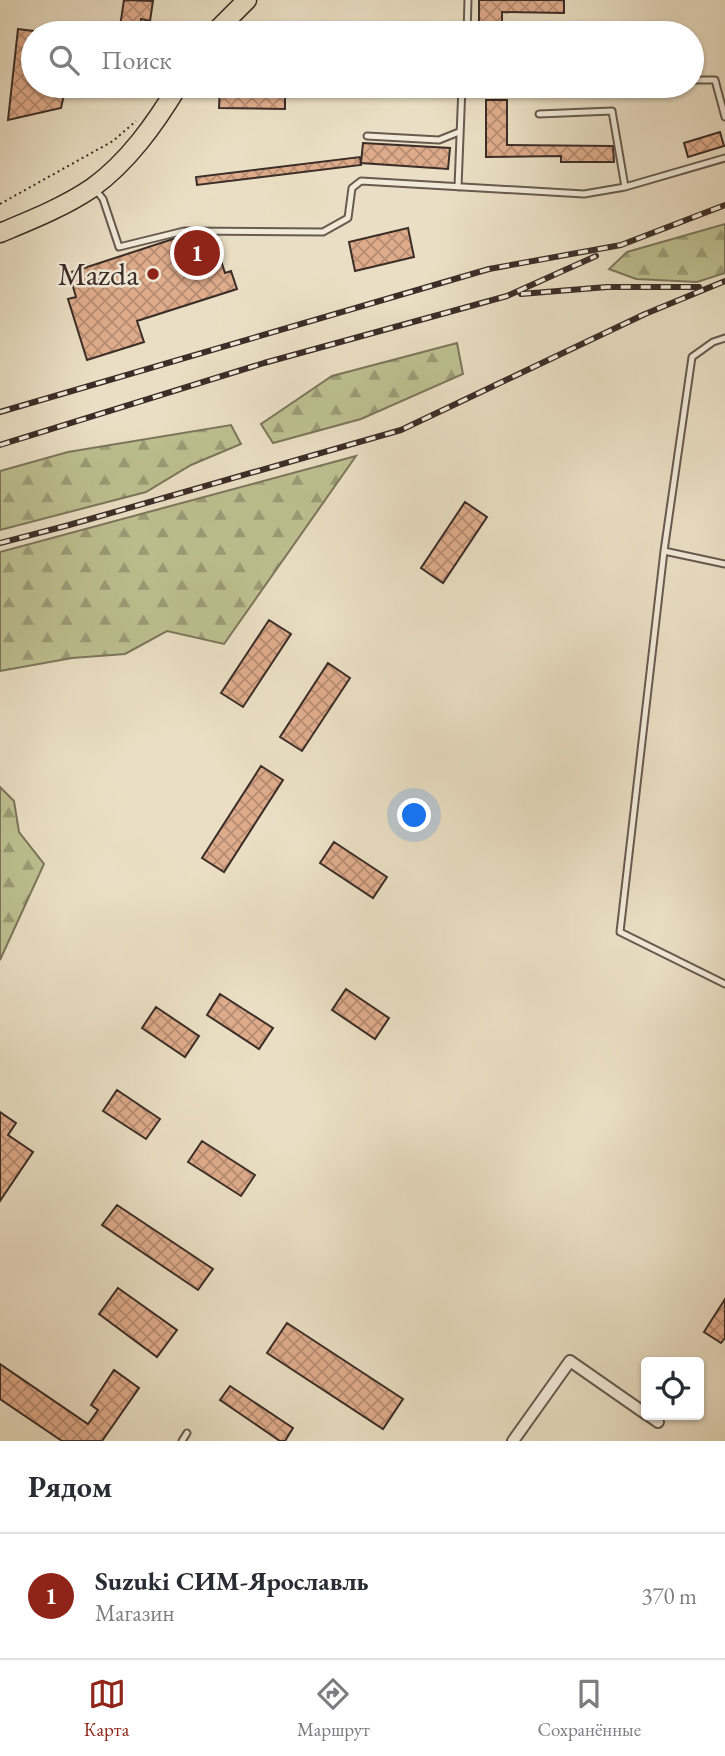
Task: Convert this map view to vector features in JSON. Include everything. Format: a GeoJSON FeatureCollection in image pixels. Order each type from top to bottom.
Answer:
{"type":"FeatureCollection","features":[{"type":"Feature","properties":{"kind":"main road"},"geometry":{"type":"LineString","coordinates":[[226,21],[247,0]]}},
{"type":"Feature","properties":{"kind":"main road"},"geometry":{"type":"LineString","coordinates":[[0,233],[36,218],[93,187],[130,154],[170,98]]}},
{"type":"Feature","properties":{"kind":"street"},"geometry":{"type":"LineString","coordinates":[[513,1441],[570,1361],[641,1410]]}},
{"type":"Feature","properties":{"kind":"lane"},"geometry":{"type":"LineString","coordinates":[[467,21],[468,0]]}},
{"type":"Feature","properties":{"kind":"lane"},"geometry":{"type":"LineString","coordinates":[[704,80],[715,80],[725,117]]}},
{"type":"Feature","properties":{"kind":"lane"},"geometry":{"type":"LineString","coordinates":[[458,187],[460,98]]}},
{"type":"Feature","properties":{"kind":"lane"},"geometry":{"type":"LineString","coordinates":[[539,114],[612,111],[625,187]]}},
{"type":"Feature","properties":{"kind":"lane"},"geometry":{"type":"LineString","coordinates":[[367,136],[439,140],[459,132]]}},
{"type":"Feature","properties":{"kind":"lane"},"geometry":{"type":"LineString","coordinates":[[93,187],[103,199],[119,247],[184,231],[323,232],[348,218],[352,188],[361,181],[584,194],[625,187],[725,158]]}},
{"type":"Feature","properties":{"kind":"lane"},"geometry":{"type":"LineString","coordinates":[[725,338],[713,342],[692,357],[664,551],[620,932],[725,984]]}},
{"type":"Feature","properties":{"kind":"lane"},"geometry":{"type":"LineString","coordinates":[[664,551],[725,564]]}},
{"type":"Feature","properties":{"kind":"lane"},"geometry":{"type":"LineString","coordinates":[[182,1441],[187,1433]]}},
{"type":"Feature","properties":{"kind":"path"},"geometry":{"type":"LineString","coordinates":[[0,204],[102,148],[136,121]]}},
{"type":"Feature","properties":{"kind":"green space"},"geometry":{"type":"Polygon","coordinates":[[[725,224],[725,273],[697,282],[636,279],[609,269],[627,252],[725,224]]]}},
{"type":"Feature","properties":{"kind":"green space"},"geometry":{"type":"Polygon","coordinates":[[[457,343],[463,374],[361,419],[273,443],[261,424],[332,376],[457,343]]]}},
{"type":"Feature","properties":{"kind":"green space"},"geometry":{"type":"Polygon","coordinates":[[[231,425],[241,444],[191,465],[146,492],[0,530],[0,471],[68,452],[231,425]]]}},
{"type":"Feature","properties":{"kind":"green space"},"geometry":{"type":"Polygon","coordinates":[[[356,456],[224,644],[167,631],[125,654],[72,658],[0,671],[0,552],[356,456]]]}},
{"type":"Feature","properties":{"kind":"green space"},"geometry":{"type":"Polygon","coordinates":[[[0,787],[14,801],[19,832],[44,864],[0,960],[0,787]]]}},
{"type":"Feature","properties":{"kind":"building"},"geometry":{"type":"Polygon","coordinates":[[[124,0],[153,1],[150,21],[121,21],[124,0]]]}},
{"type":"Feature","properties":{"kind":"building"},"geometry":{"type":"Polygon","coordinates":[[[479,0],[564,0],[564,13],[502,12],[502,21],[479,21],[479,0]]]}},
{"type":"Feature","properties":{"kind":"building"},"geometry":{"type":"Polygon","coordinates":[[[18,29],[21,29],[21,98],[63,98],[61,108],[8,120],[18,29]]]}},
{"type":"Feature","properties":{"kind":"building"},"geometry":{"type":"Polygon","coordinates":[[[219,98],[285,98],[285,109],[219,108],[219,98]]]}},
{"type":"Feature","properties":{"kind":"building"},"geometry":{"type":"Polygon","coordinates":[[[486,100],[507,100],[507,145],[613,146],[614,162],[561,162],[561,156],[486,157],[486,100]]]}},
{"type":"Feature","properties":{"kind":"building"},"geometry":{"type":"Polygon","coordinates":[[[720,132],[724,146],[688,157],[684,143],[720,132]]]}},
{"type":"Feature","properties":{"kind":"building"},"geometry":{"type":"Polygon","coordinates":[[[363,143],[450,148],[448,169],[361,163],[363,143]]]}},
{"type":"Feature","properties":{"kind":"building"},"geometry":{"type":"Polygon","coordinates":[[[360,157],[361,165],[197,185],[196,177],[360,157]]]}},
{"type":"Feature","properties":{"kind":"building"},"geometry":{"type":"Polygon","coordinates":[[[408,228],[414,257],[355,271],[349,242],[408,228]]]}},
{"type":"Feature","properties":{"kind":"building"},"geometry":{"type":"Polygon","coordinates":[[[213,236],[225,273],[231,271],[237,289],[137,321],[144,342],[87,360],[68,299],[76,297],[69,273],[173,239],[178,238],[181,247],[213,236]]]}},
{"type":"Feature","properties":{"kind":"building"},"geometry":{"type":"Polygon","coordinates":[[[465,502],[487,517],[443,583],[421,568],[465,502]]]}},
{"type":"Feature","properties":{"kind":"building"},"geometry":{"type":"Polygon","coordinates":[[[269,620],[291,634],[243,707],[221,693],[269,620]]]}},
{"type":"Feature","properties":{"kind":"building"},"geometry":{"type":"Polygon","coordinates":[[[328,663],[350,678],[302,751],[280,737],[328,663]]]}},
{"type":"Feature","properties":{"kind":"building"},"geometry":{"type":"Polygon","coordinates":[[[261,766],[283,780],[224,872],[202,858],[261,766]]]}},
{"type":"Feature","properties":{"kind":"building"},"geometry":{"type":"Polygon","coordinates":[[[334,842],[387,877],[373,898],[320,863],[334,842]]]}},
{"type":"Feature","properties":{"kind":"building"},"geometry":{"type":"Polygon","coordinates":[[[346,989],[389,1018],[375,1039],[332,1010],[346,989]]]}},
{"type":"Feature","properties":{"kind":"building"},"geometry":{"type":"Polygon","coordinates":[[[220,994],[273,1028],[259,1049],[207,1015],[220,994]]]}},
{"type":"Feature","properties":{"kind":"building"},"geometry":{"type":"Polygon","coordinates":[[[156,1007],[199,1036],[185,1057],[142,1028],[156,1007]]]}},
{"type":"Feature","properties":{"kind":"building"},"geometry":{"type":"Polygon","coordinates":[[[117,1090],[160,1119],[146,1139],[103,1111],[117,1090]]]}},
{"type":"Feature","properties":{"kind":"building"},"geometry":{"type":"Polygon","coordinates":[[[0,1112],[16,1123],[8,1135],[33,1152],[0,1201],[0,1112]]]}},
{"type":"Feature","properties":{"kind":"building"},"geometry":{"type":"Polygon","coordinates":[[[202,1141],[255,1175],[241,1196],[188,1162],[202,1141]]]}},
{"type":"Feature","properties":{"kind":"building"},"geometry":{"type":"Polygon","coordinates":[[[117,1205],[213,1269],[198,1290],[102,1225],[117,1205]]]}},
{"type":"Feature","properties":{"kind":"building"},"geometry":{"type":"Polygon","coordinates":[[[118,1288],[177,1330],[157,1357],[99,1314],[118,1288]]]}},
{"type":"Feature","properties":{"kind":"building"},"geometry":{"type":"Polygon","coordinates":[[[725,1299],[725,1338],[721,1343],[704,1332],[725,1299]]]}},
{"type":"Feature","properties":{"kind":"building"},"geometry":{"type":"Polygon","coordinates":[[[287,1323],[403,1399],[383,1429],[267,1353],[287,1323]]]}},
{"type":"Feature","properties":{"kind":"building"},"geometry":{"type":"Polygon","coordinates":[[[0,1364],[88,1424],[98,1410],[91,1405],[114,1370],[139,1388],[102,1441],[62,1441],[0,1399],[0,1364]]]}},
{"type":"Feature","properties":{"kind":"building"},"geometry":{"type":"Polygon","coordinates":[[[230,1386],[293,1428],[285,1441],[280,1441],[220,1400],[230,1386]]]}},
{"type":"Feature","properties":{"kind":"railway"},"geometry":{"type":"LineString","coordinates":[[0,412],[489,269],[621,245],[725,205]]}},
{"type":"Feature","properties":{"kind":"railway"},"geometry":{"type":"LineString","coordinates":[[0,445],[264,363],[507,296],[596,256]]}},
{"type":"Feature","properties":{"kind":"railway"},"geometry":{"type":"LineString","coordinates":[[0,543],[401,430],[645,314],[725,281]]}},
{"type":"Feature","properties":{"kind":"railway"},"geometry":{"type":"LineString","coordinates":[[521,294],[607,287],[699,287]]}},
{"type":"Feature","properties":{"kind":"place","name":"Suzuki СИМ-Ярославль"},"geometry":{"type":"Point","coordinates":[197,253]}},
{"type":"Feature","properties":{"kind":"place","name":"Mazda"},"geometry":{"type":"Point","coordinates":[153,274]}}]}
